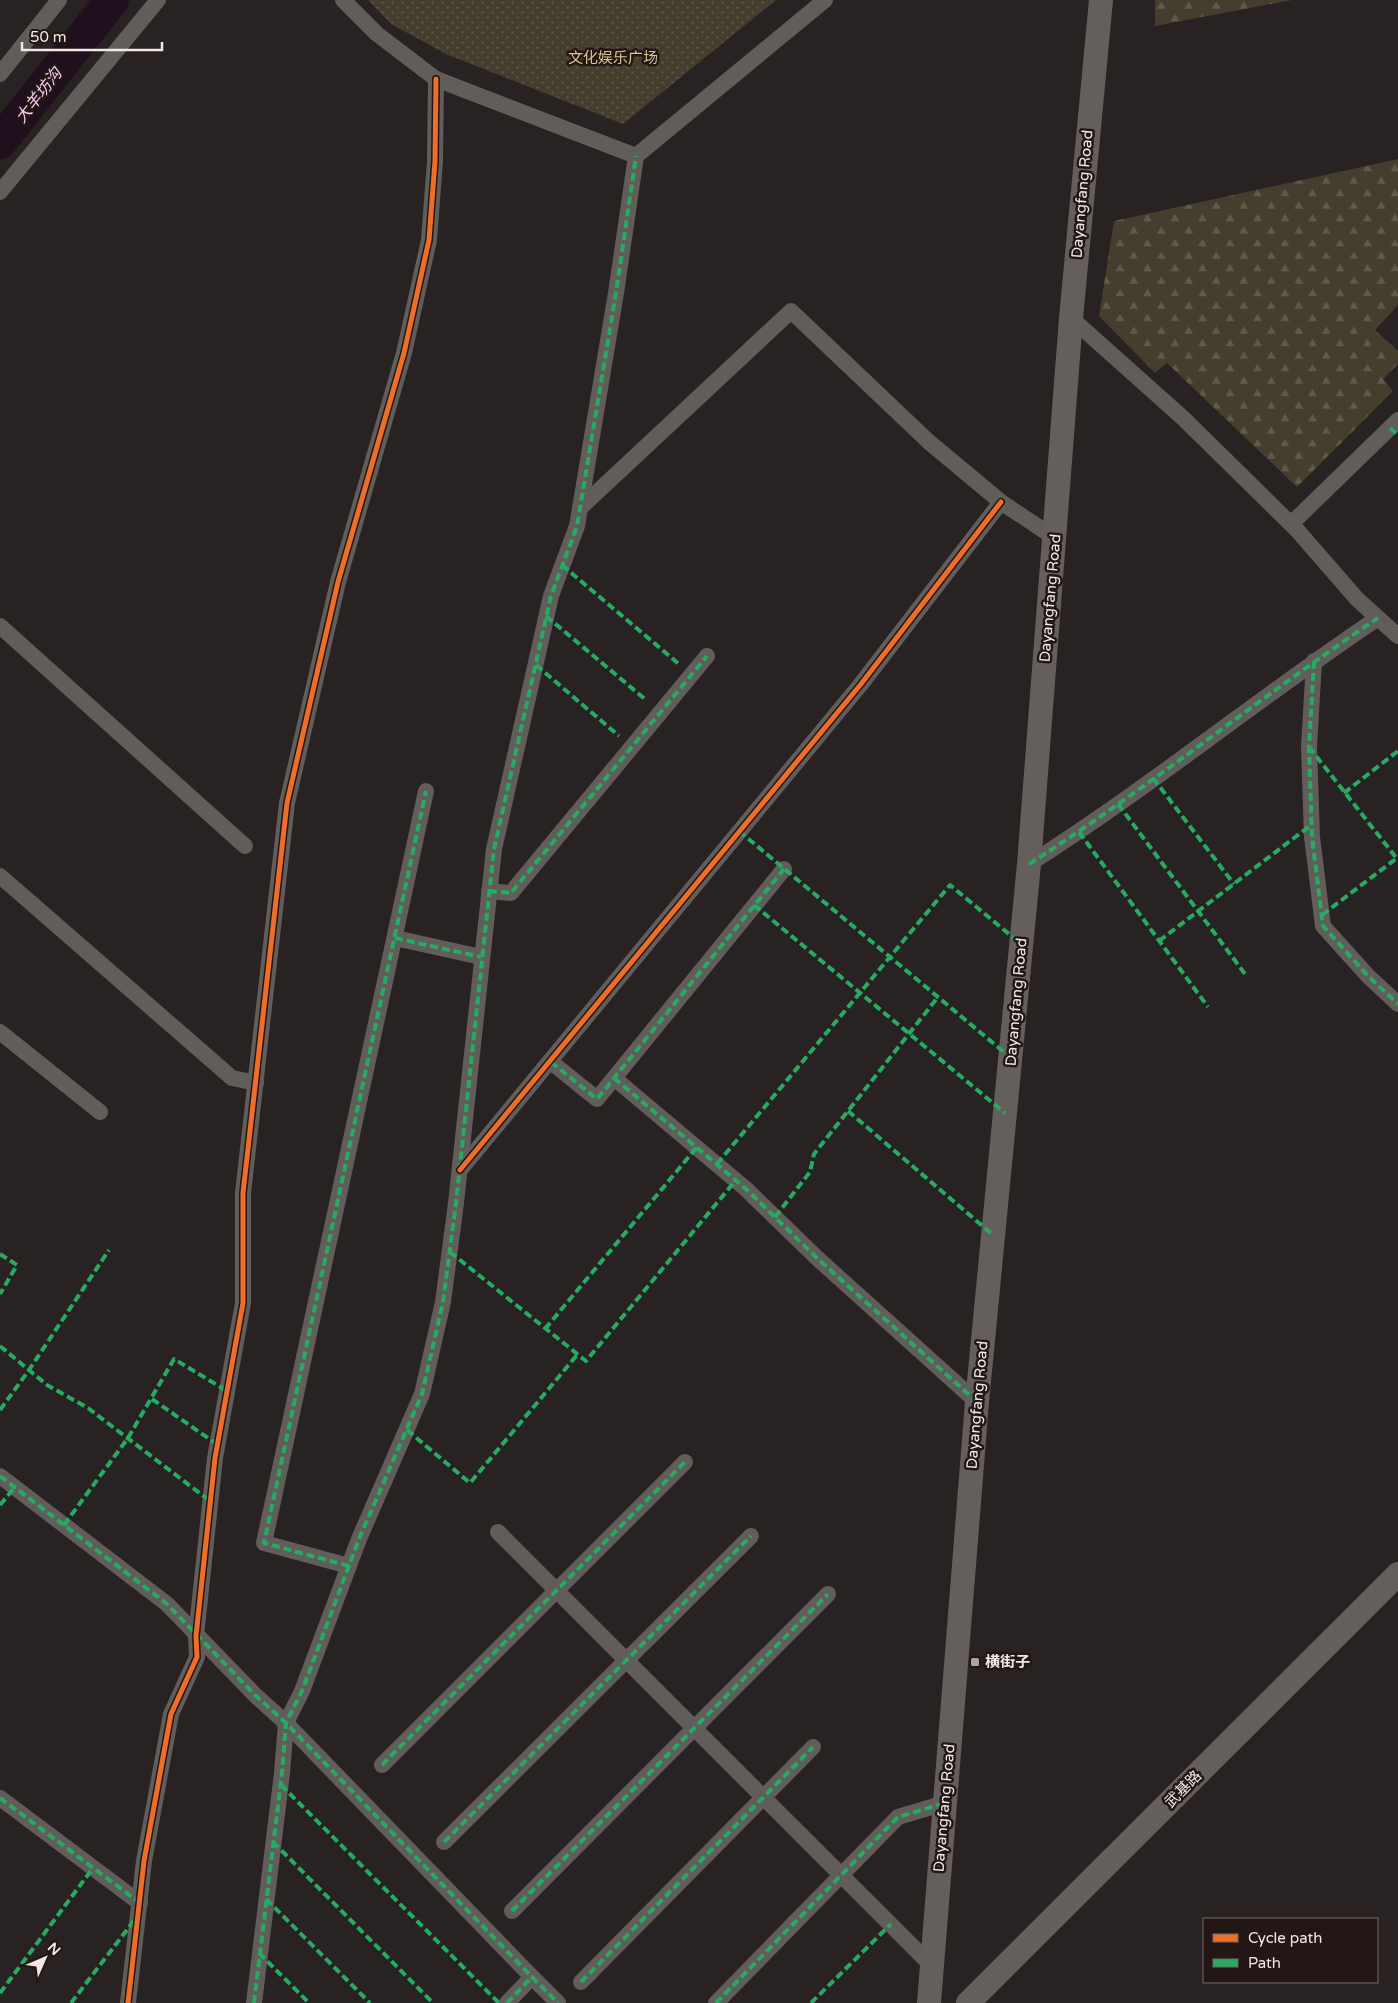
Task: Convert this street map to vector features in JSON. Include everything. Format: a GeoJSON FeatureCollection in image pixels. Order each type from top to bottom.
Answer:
{"type":"FeatureCollection","features":[{"type":"Feature","properties":{"kind":"main road","name":"Dayangfang Road"},"geometry":{"type":"LineString","coordinates":[[929,2003],[977,1402],[1029,864],[1056,538],[1071,318],[1101,0]]}},
{"type":"Feature","properties":{"kind":"main road","name":"武基路"},"geometry":{"type":"LineString","coordinates":[[968,2003],[1398,1574]]}},
{"type":"Feature","properties":{"kind":"street"},"geometry":{"type":"LineString","coordinates":[[0,74],[59,0]]}},
{"type":"Feature","properties":{"kind":"street"},"geometry":{"type":"LineString","coordinates":[[0,192],[158,0]]}},
{"type":"Feature","properties":{"kind":"street"},"geometry":{"type":"LineString","coordinates":[[343,0],[377,34],[436,79],[636,156]]}},
{"type":"Feature","properties":{"kind":"street"},"geometry":{"type":"LineString","coordinates":[[254,2003],[282,1773],[286,1722],[302,1690],[350,1566],[422,1394],[443,1302],[460,1170],[481,957],[494,849],[551,596],[577,526],[616,293],[636,156],[825,0]]}},
{"type":"Feature","properties":{"kind":"street"},"geometry":{"type":"LineString","coordinates":[[128,2003],[144,1861],[171,1714],[198,1658],[196,1636],[215,1458],[243,1303],[243,1193],[287,803],[338,582],[404,353],[428,240],[435,161],[436,79]]}},
{"type":"Feature","properties":{"kind":"street"},"geometry":{"type":"LineString","coordinates":[[580,508],[791,311],[930,442],[1001,502],[1056,538]]}},
{"type":"Feature","properties":{"kind":"street"},"geometry":{"type":"LineString","coordinates":[[1071,318],[1184,418],[1291,524],[1357,599],[1398,636]]}},
{"type":"Feature","properties":{"kind":"street"},"geometry":{"type":"LineString","coordinates":[[1291,524],[1398,420]]}},
{"type":"Feature","properties":{"kind":"street"},"geometry":{"type":"LineString","coordinates":[[460,1170],[861,684],[1001,502]]}},
{"type":"Feature","properties":{"kind":"street"},"geometry":{"type":"LineString","coordinates":[[1029,864],[1079,832],[1314,661],[1378,618]]}},
{"type":"Feature","properties":{"kind":"street"},"geometry":{"type":"LineString","coordinates":[[0,626],[245,846]]}},
{"type":"Feature","properties":{"kind":"street"},"geometry":{"type":"LineString","coordinates":[[489,891],[511,893],[707,656]]}},
{"type":"Feature","properties":{"kind":"street"},"geometry":{"type":"LineString","coordinates":[[1314,661],[1308,747],[1311,831],[1323,926],[1368,976],[1398,1004]]}},
{"type":"Feature","properties":{"kind":"street"},"geometry":{"type":"LineString","coordinates":[[350,1566],[264,1543],[426,791]]}},
{"type":"Feature","properties":{"kind":"street"},"geometry":{"type":"LineString","coordinates":[[551,1062],[597,1099],[784,869]]}},
{"type":"Feature","properties":{"kind":"street"},"geometry":{"type":"LineString","coordinates":[[0,876],[232,1078],[256,1083]]}},
{"type":"Feature","properties":{"kind":"street"},"geometry":{"type":"LineString","coordinates":[[395,938],[481,957]]}},
{"type":"Feature","properties":{"kind":"street"},"geometry":{"type":"LineString","coordinates":[[0,1032],[100,1112]]}},
{"type":"Feature","properties":{"kind":"street"},"geometry":{"type":"LineString","coordinates":[[614,1078],[746,1189],[817,1258],[977,1402]]}},
{"type":"Feature","properties":{"kind":"street"},"geometry":{"type":"LineString","coordinates":[[382,1765],[685,1462]]}},
{"type":"Feature","properties":{"kind":"street"},"geometry":{"type":"LineString","coordinates":[[0,1476],[167,1604],[196,1636],[286,1722],[558,2003]]}},
{"type":"Feature","properties":{"kind":"street"},"geometry":{"type":"LineString","coordinates":[[498,1532],[932,1966]]}},
{"type":"Feature","properties":{"kind":"street"},"geometry":{"type":"LineString","coordinates":[[444,1842],[751,1536]]}},
{"type":"Feature","properties":{"kind":"street"},"geometry":{"type":"LineString","coordinates":[[512,1911],[828,1594]]}},
{"type":"Feature","properties":{"kind":"street"},"geometry":{"type":"LineString","coordinates":[[581,1982],[813,1747]]}},
{"type":"Feature","properties":{"kind":"street"},"geometry":{"type":"LineString","coordinates":[[0,1798],[140,1903]]}},
{"type":"Feature","properties":{"kind":"street"},"geometry":{"type":"LineString","coordinates":[[716,2003],[898,1818],[945,1803]]}},
{"type":"Feature","properties":{"kind":"street"},"geometry":{"type":"LineString","coordinates":[[507,2003],[532,1977]]}},
{"type":"Feature","properties":{"kind":"green space","name":"文化娱乐广场"},"geometry":{"type":"Polygon","coordinates":[[[368,0],[776,0],[623,124],[446,54],[391,24],[368,0]]]}},
{"type":"Feature","properties":{"kind":"green space"},"geometry":{"type":"Polygon","coordinates":[[[1155,0],[1292,0],[1155,26],[1155,0]]]}},
{"type":"Feature","properties":{"kind":"green space"},"geometry":{"type":"Polygon","coordinates":[[[1398,159],[1398,305],[1375,330],[1398,351],[1398,364],[1383,379],[1393,391],[1297,487],[1167,363],[1155,373],[1099,316],[1114,221],[1398,159]]]}},
{"type":"Feature","properties":{"kind":"waterway","name":"大羊坊沟"},"geometry":{"type":"LineString","coordinates":[[0,142],[112,0]]}},
{"type":"Feature","properties":{"kind":"marked path"},"geometry":{"type":"LineString","coordinates":[[254,2003],[282,1773],[286,1723],[302,1691],[359,1539],[422,1394],[443,1302],[456,1203],[494,849],[551,596],[577,526],[616,293],[636,156]]}},
{"type":"Feature","properties":{"kind":"marked path"},"geometry":{"type":"LineString","coordinates":[[1390,428],[1398,435]]}},
{"type":"Feature","properties":{"kind":"marked path"},"geometry":{"type":"LineString","coordinates":[[562,565],[680,665]]}},
{"type":"Feature","properties":{"kind":"marked path"},"geometry":{"type":"LineString","coordinates":[[546,616],[646,700]]}},
{"type":"Feature","properties":{"kind":"marked path"},"geometry":{"type":"LineString","coordinates":[[1029,864],[1118,805],[1378,618]]}},
{"type":"Feature","properties":{"kind":"marked path"},"geometry":{"type":"LineString","coordinates":[[489,891],[511,893],[707,656]]}},
{"type":"Feature","properties":{"kind":"marked path"},"geometry":{"type":"LineString","coordinates":[[1314,661],[1309,747],[1312,837],[1323,926],[1368,976],[1398,1004]]}},
{"type":"Feature","properties":{"kind":"marked path"},"geometry":{"type":"LineString","coordinates":[[536,665],[619,736]]}},
{"type":"Feature","properties":{"kind":"marked path"},"geometry":{"type":"LineString","coordinates":[[1309,747],[1398,860]]}},
{"type":"Feature","properties":{"kind":"marked path"},"geometry":{"type":"LineString","coordinates":[[1344,793],[1398,751]]}},
{"type":"Feature","properties":{"kind":"marked path"},"geometry":{"type":"LineString","coordinates":[[1153,778],[1234,884]]}},
{"type":"Feature","properties":{"kind":"marked path"},"geometry":{"type":"LineString","coordinates":[[349,1566],[264,1543],[426,791]]}},
{"type":"Feature","properties":{"kind":"marked path"},"geometry":{"type":"LineString","coordinates":[[1118,804],[1245,974]]}},
{"type":"Feature","properties":{"kind":"marked path"},"geometry":{"type":"LineString","coordinates":[[1159,941],[1311,825]]}},
{"type":"Feature","properties":{"kind":"marked path"},"geometry":{"type":"LineString","coordinates":[[739,831],[1011,1058]]}},
{"type":"Feature","properties":{"kind":"marked path"},"geometry":{"type":"LineString","coordinates":[[1079,832],[1208,1007]]}},
{"type":"Feature","properties":{"kind":"marked path"},"geometry":{"type":"LineString","coordinates":[[1322,915],[1397,858]]}},
{"type":"Feature","properties":{"kind":"marked path"},"geometry":{"type":"LineString","coordinates":[[551,1062],[597,1099],[784,869]]}},
{"type":"Feature","properties":{"kind":"marked path"},"geometry":{"type":"LineString","coordinates":[[717,1164],[950,885],[1021,944]]}},
{"type":"Feature","properties":{"kind":"marked path"},"geometry":{"type":"LineString","coordinates":[[754,905],[1005,1113]]}},
{"type":"Feature","properties":{"kind":"marked path"},"geometry":{"type":"LineString","coordinates":[[395,938],[481,957]]}},
{"type":"Feature","properties":{"kind":"marked path"},"geometry":{"type":"LineString","coordinates":[[775,1217],[810,1172],[814,1154],[938,997]]}},
{"type":"Feature","properties":{"kind":"marked path"},"geometry":{"type":"LineString","coordinates":[[614,1078],[746,1189],[817,1258],[977,1402]]}},
{"type":"Feature","properties":{"kind":"marked path"},"geometry":{"type":"LineString","coordinates":[[848,1111],[993,1235]]}},
{"type":"Feature","properties":{"kind":"marked path"},"geometry":{"type":"LineString","coordinates":[[545,1329],[697,1147]]}},
{"type":"Feature","properties":{"kind":"marked path"},"geometry":{"type":"LineString","coordinates":[[450,1252],[586,1361],[736,1180]]}},
{"type":"Feature","properties":{"kind":"marked path"},"geometry":{"type":"LineString","coordinates":[[0,1410],[109,1250]]}},
{"type":"Feature","properties":{"kind":"marked path"},"geometry":{"type":"LineString","coordinates":[[0,1254],[17,1265],[0,1294]]}},
{"type":"Feature","properties":{"kind":"marked path"},"geometry":{"type":"LineString","coordinates":[[0,1346],[47,1385],[88,1408],[210,1501]]}},
{"type":"Feature","properties":{"kind":"marked path"},"geometry":{"type":"LineString","coordinates":[[407,1430],[470,1483],[577,1355]]}},
{"type":"Feature","properties":{"kind":"marked path"},"geometry":{"type":"LineString","coordinates":[[64,1525],[128,1438],[174,1359],[227,1391]]}},
{"type":"Feature","properties":{"kind":"marked path"},"geometry":{"type":"LineString","coordinates":[[152,1399],[218,1445]]}},
{"type":"Feature","properties":{"kind":"marked path"},"geometry":{"type":"LineString","coordinates":[[382,1765],[685,1462]]}},
{"type":"Feature","properties":{"kind":"marked path"},"geometry":{"type":"LineString","coordinates":[[0,1476],[167,1604],[255,1695],[286,1723],[532,1977]]}},
{"type":"Feature","properties":{"kind":"marked path"},"geometry":{"type":"LineString","coordinates":[[0,1505],[15,1487]]}},
{"type":"Feature","properties":{"kind":"marked path"},"geometry":{"type":"LineString","coordinates":[[444,1842],[751,1536]]}},
{"type":"Feature","properties":{"kind":"marked path"},"geometry":{"type":"LineString","coordinates":[[512,1911],[828,1594]]}},
{"type":"Feature","properties":{"kind":"marked path"},"geometry":{"type":"LineString","coordinates":[[581,1982],[813,1747]]}},
{"type":"Feature","properties":{"kind":"marked path"},"geometry":{"type":"LineString","coordinates":[[281,1785],[499,2003]]}},
{"type":"Feature","properties":{"kind":"marked path"},"geometry":{"type":"LineString","coordinates":[[0,1798],[140,1903]]}},
{"type":"Feature","properties":{"kind":"marked path"},"geometry":{"type":"LineString","coordinates":[[716,2003],[898,1817],[945,1803]]}},
{"type":"Feature","properties":{"kind":"marked path"},"geometry":{"type":"LineString","coordinates":[[273,1842],[433,2003]]}},
{"type":"Feature","properties":{"kind":"marked path"},"geometry":{"type":"LineString","coordinates":[[0,1993],[93,1868]]}},
{"type":"Feature","properties":{"kind":"marked path"},"geometry":{"type":"LineString","coordinates":[[266,1899],[370,2003]]}},
{"type":"Feature","properties":{"kind":"marked path"},"geometry":{"type":"LineString","coordinates":[[71,2003],[136,1918]]}},
{"type":"Feature","properties":{"kind":"marked path"},"geometry":{"type":"LineString","coordinates":[[811,2003],[891,1924]]}},
{"type":"Feature","properties":{"kind":"marked path"},"geometry":{"type":"LineString","coordinates":[[259,1953],[309,2003]]}},
{"type":"Feature","properties":{"kind":"marked path"},"geometry":{"type":"LineString","coordinates":[[507,2003],[532,1977],[558,2003]]}},
{"type":"Feature","properties":{"kind":"cycle path"},"geometry":{"type":"LineString","coordinates":[[128,2003],[144,1861],[171,1714],[197,1657],[196,1636],[215,1458],[243,1303],[243,1193],[287,803],[338,582],[404,353],[429,240],[435,161],[436,79]]}},
{"type":"Feature","properties":{"kind":"cycle path"},"geometry":{"type":"LineString","coordinates":[[460,1170],[861,684],[1001,502]]}},
{"type":"Feature","properties":{"kind":"place","name":"横街子"},"geometry":{"type":"Point","coordinates":[975,1662]}}]}
